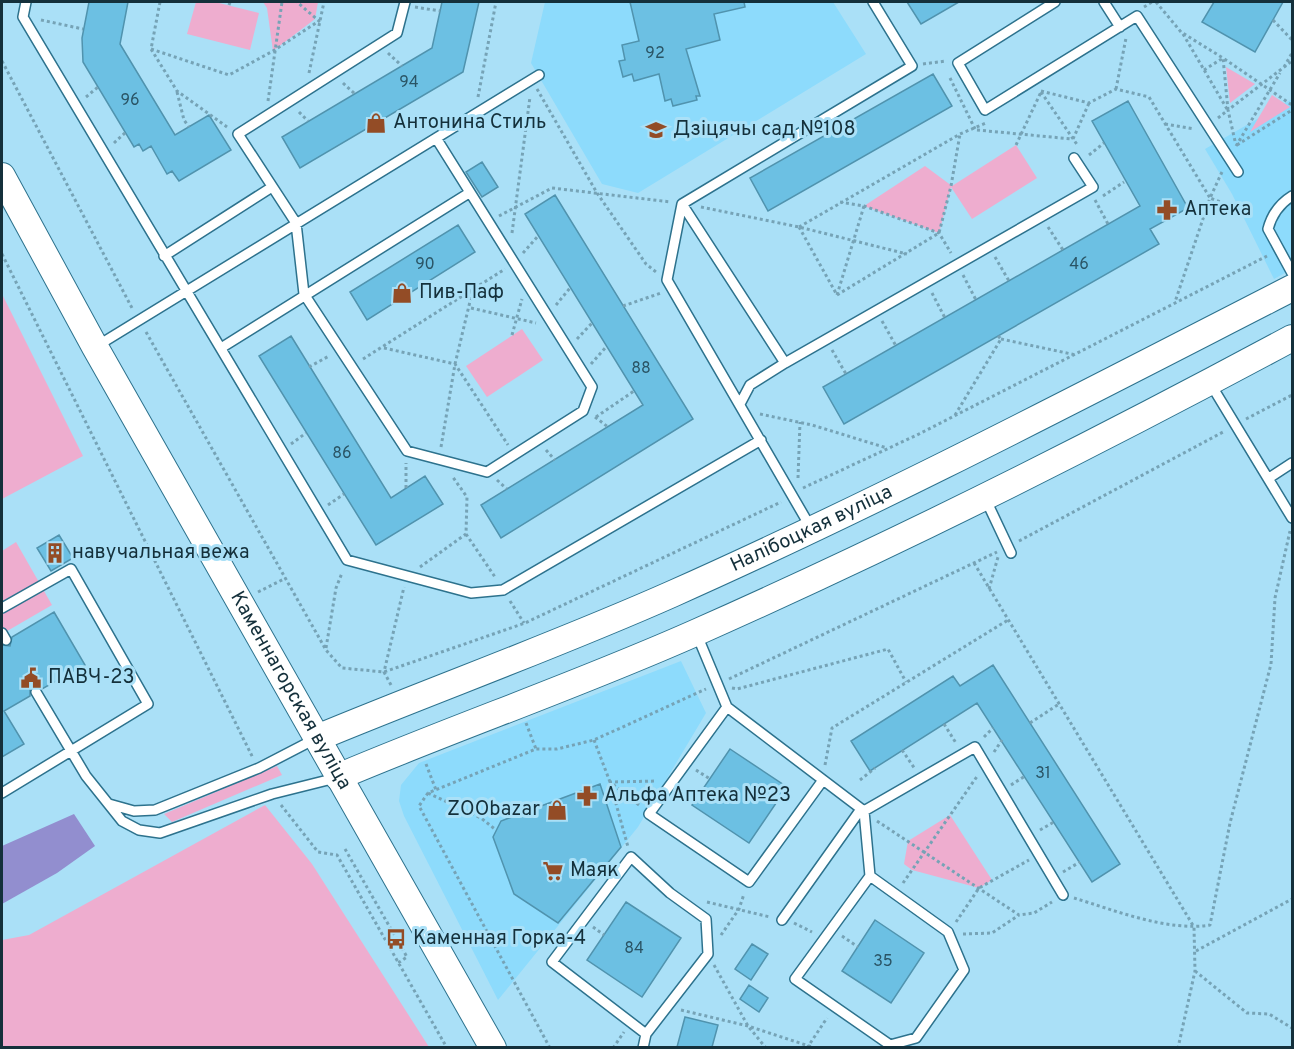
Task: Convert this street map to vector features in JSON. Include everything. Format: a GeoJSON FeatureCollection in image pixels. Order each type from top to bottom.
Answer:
{"type":"FeatureCollection","features":[{"type":"Feature","properties":{"kind":"main road","name":"Каменнагорская вуліца"},"geometry":{"type":"LineString","coordinates":[[2,176],[95,347],[493,1047]]}},
{"type":"Feature","properties":{"kind":"main road","name":"Налібоцкая вуліца"},"geometry":{"type":"LineString","coordinates":[[317,738],[572,637],[812,530],[948,464],[1293,288]]}},
{"type":"Feature","properties":{"kind":"main road"},"geometry":{"type":"LineString","coordinates":[[338,777],[696,632],[984,496],[1209,383],[1293,338]]}},
{"type":"Feature","properties":{"kind":"lane"},"geometry":{"type":"LineString","coordinates":[[26,2],[23,17],[347,560],[471,592],[503,590],[761,440]]}},
{"type":"Feature","properties":{"kind":"lane"},"geometry":{"type":"LineString","coordinates":[[812,530],[667,280],[682,204],[912,66],[873,2]]}},
{"type":"Feature","properties":{"kind":"lane"},"geometry":{"type":"LineString","coordinates":[[1055,2],[958,63],[985,110],[1137,15],[1238,172]]}},
{"type":"Feature","properties":{"kind":"lane"},"geometry":{"type":"LineString","coordinates":[[1104,2],[1120,27]]}},
{"type":"Feature","properties":{"kind":"lane"},"geometry":{"type":"LineString","coordinates":[[405,4],[397,33],[238,134],[296,223],[304,294],[407,451],[487,471],[583,411],[592,387],[436,138]]}},
{"type":"Feature","properties":{"kind":"lane"},"geometry":{"type":"LineString","coordinates":[[95,347],[535,77]]}},
{"type":"Feature","properties":{"kind":"lane"},"geometry":{"type":"LineString","coordinates":[[740,404],[750,385],[785,363],[1093,187],[1074,158]]}},
{"type":"Feature","properties":{"kind":"lane"},"geometry":{"type":"LineString","coordinates":[[164,255],[272,187]]}},
{"type":"Feature","properties":{"kind":"lane"},"geometry":{"type":"LineString","coordinates":[[221,348],[469,192]]}},
{"type":"Feature","properties":{"kind":"lane"},"geometry":{"type":"LineString","coordinates":[[1293,196],[1278,207],[1271,217],[1268,230],[1293,273]]}},
{"type":"Feature","properties":{"kind":"lane"},"geometry":{"type":"LineString","coordinates":[[682,204],[785,363]]}},
{"type":"Feature","properties":{"kind":"lane"},"geometry":{"type":"LineString","coordinates":[[1209,383],[1293,518]]}},
{"type":"Feature","properties":{"kind":"lane"},"geometry":{"type":"LineString","coordinates":[[1269,478],[1293,463]]}},
{"type":"Feature","properties":{"kind":"lane"},"geometry":{"type":"LineString","coordinates":[[984,496],[1010,549]]}},
{"type":"Feature","properties":{"kind":"lane"},"geometry":{"type":"LineString","coordinates":[[2,608],[71,569],[148,704],[2,794]]}},
{"type":"Feature","properties":{"kind":"lane"},"geometry":{"type":"LineString","coordinates":[[696,632],[727,706],[862,810],[870,876],[795,979],[890,1045],[916,1038],[964,970],[948,932],[870,876]]}},
{"type":"Feature","properties":{"kind":"lane"},"geometry":{"type":"LineString","coordinates":[[36,692],[86,776],[122,821],[139,830],[160,833],[273,794],[338,777]]}},
{"type":"Feature","properties":{"kind":"lane"},"geometry":{"type":"LineString","coordinates":[[727,706],[650,814],[749,882],[823,780]]}},
{"type":"Feature","properties":{"kind":"lane"},"geometry":{"type":"LineString","coordinates":[[109,804],[134,812],[154,810],[259,768],[317,738]]}},
{"type":"Feature","properties":{"kind":"lane"},"geometry":{"type":"LineString","coordinates":[[782,920],[862,810],[975,747],[1064,895]]}},
{"type":"Feature","properties":{"kind":"lane"},"geometry":{"type":"LineString","coordinates":[[643,1047],[646,1034],[708,954],[706,919],[670,893],[631,857],[552,962],[646,1034]]}},
{"type":"Feature","properties":{"kind":"path"},"geometry":{"type":"LineString","coordinates":[[160,2],[151,49],[177,92],[184,120],[189,127]]}},
{"type":"Feature","properties":{"kind":"path"},"geometry":{"type":"LineString","coordinates":[[266,116],[273,51],[282,2]]}},
{"type":"Feature","properties":{"kind":"path"},"geometry":{"type":"LineString","coordinates":[[297,2],[319,21]]}},
{"type":"Feature","properties":{"kind":"path"},"geometry":{"type":"LineString","coordinates":[[306,90],[324,2]]}},
{"type":"Feature","properties":{"kind":"path"},"geometry":{"type":"LineString","coordinates":[[474,114],[496,2]]}},
{"type":"Feature","properties":{"kind":"path"},"geometry":{"type":"LineString","coordinates":[[1156,2],[1181,32],[1228,110]]}},
{"type":"Feature","properties":{"kind":"path"},"geometry":{"type":"LineString","coordinates":[[405,4],[440,10]]}},
{"type":"Feature","properties":{"kind":"path"},"geometry":{"type":"LineString","coordinates":[[23,17],[83,29]]}},
{"type":"Feature","properties":{"kind":"path"},"geometry":{"type":"LineString","coordinates":[[1273,20],[1293,40]]}},
{"type":"Feature","properties":{"kind":"path"},"geometry":{"type":"LineString","coordinates":[[151,49],[229,75],[273,51],[319,21]]}},
{"type":"Feature","properties":{"kind":"path"},"geometry":{"type":"LineString","coordinates":[[1116,89],[1130,21]]}},
{"type":"Feature","properties":{"kind":"path"},"geometry":{"type":"LineString","coordinates":[[1181,32],[1293,105]]}},
{"type":"Feature","properties":{"kind":"path"},"geometry":{"type":"LineString","coordinates":[[379,44],[402,66]]}},
{"type":"Feature","properties":{"kind":"path"},"geometry":{"type":"LineString","coordinates":[[1236,146],[1293,53]]}},
{"type":"Feature","properties":{"kind":"path"},"geometry":{"type":"LineString","coordinates":[[1204,70],[1222,58]]}},
{"type":"Feature","properties":{"kind":"path"},"geometry":{"type":"LineString","coordinates":[[1222,58],[1228,110],[1236,146]]}},
{"type":"Feature","properties":{"kind":"path"},"geometry":{"type":"LineString","coordinates":[[1228,110],[1293,60]]}},
{"type":"Feature","properties":{"kind":"path"},"geometry":{"type":"LineString","coordinates":[[2,61],[139,320],[326,650],[342,668],[384,672],[525,623],[784,501],[792,492]]}},
{"type":"Feature","properties":{"kind":"path"},"geometry":{"type":"LineString","coordinates":[[941,61],[975,130]]}},
{"type":"Feature","properties":{"kind":"path"},"geometry":{"type":"LineString","coordinates":[[535,77],[597,193],[646,264],[667,280]]}},
{"type":"Feature","properties":{"kind":"path"},"geometry":{"type":"LineString","coordinates":[[508,253],[535,77]]}},
{"type":"Feature","properties":{"kind":"path"},"geometry":{"type":"LineString","coordinates":[[1034,79],[1073,139]]}},
{"type":"Feature","properties":{"kind":"path"},"geometry":{"type":"LineString","coordinates":[[1073,139],[1089,103],[1116,89],[1149,97],[1210,198],[1247,212]]}},
{"type":"Feature","properties":{"kind":"path"},"geometry":{"type":"LineString","coordinates":[[1016,145],[1041,91]]}},
{"type":"Feature","properties":{"kind":"path"},"geometry":{"type":"LineString","coordinates":[[1032,97],[1041,91],[1089,103]]}},
{"type":"Feature","properties":{"kind":"path"},"geometry":{"type":"LineString","coordinates":[[177,92],[238,134]]}},
{"type":"Feature","properties":{"kind":"path"},"geometry":{"type":"LineString","coordinates":[[1236,146],[1293,110]]}},
{"type":"Feature","properties":{"kind":"path"},"geometry":{"type":"LineString","coordinates":[[799,226],[960,134],[975,130],[994,118]]}},
{"type":"Feature","properties":{"kind":"path"},"geometry":{"type":"LineString","coordinates":[[975,130],[1022,132],[1073,139]]}},
{"type":"Feature","properties":{"kind":"path"},"geometry":{"type":"LineString","coordinates":[[837,295],[939,233],[951,186],[960,134]]}},
{"type":"Feature","properties":{"kind":"path"},"geometry":{"type":"LineString","coordinates":[[1086,157],[1104,144]]}},
{"type":"Feature","properties":{"kind":"path"},"geometry":{"type":"LineString","coordinates":[[1175,303],[1210,198],[1223,167],[1220,167]]}},
{"type":"Feature","properties":{"kind":"path"},"geometry":{"type":"LineString","coordinates":[[1108,193],[1124,182]]}},
{"type":"Feature","properties":{"kind":"path"},"geometry":{"type":"LineString","coordinates":[[488,222],[552,188],[682,204],[799,226],[907,254]]}},
{"type":"Feature","properties":{"kind":"path"},"geometry":{"type":"LineString","coordinates":[[1095,200],[1108,224]]}},
{"type":"Feature","properties":{"kind":"path"},"geometry":{"type":"LineString","coordinates":[[840,202],[864,206],[939,233]]}},
{"type":"Feature","properties":{"kind":"path"},"geometry":{"type":"LineString","coordinates":[[837,295],[851,241],[864,206]]}},
{"type":"Feature","properties":{"kind":"path"},"geometry":{"type":"LineString","coordinates":[[799,226],[837,295]]}},
{"type":"Feature","properties":{"kind":"path"},"geometry":{"type":"LineString","coordinates":[[1048,226],[1063,250]]}},
{"type":"Feature","properties":{"kind":"path"},"geometry":{"type":"LineString","coordinates":[[352,366],[513,264],[539,235]]}},
{"type":"Feature","properties":{"kind":"path"},"geometry":{"type":"LineString","coordinates":[[792,470],[801,489],[1077,355],[1280,250]]}},
{"type":"Feature","properties":{"kind":"path"},"geometry":{"type":"LineString","coordinates":[[2,255],[259,768]]}},
{"type":"Feature","properties":{"kind":"path"},"geometry":{"type":"LineString","coordinates":[[994,257],[1009,281]]}},
{"type":"Feature","properties":{"kind":"path"},"geometry":{"type":"LineString","coordinates":[[963,274],[976,300]]}},
{"type":"Feature","properties":{"kind":"path"},"geometry":{"type":"LineString","coordinates":[[512,335],[526,282]]}},
{"type":"Feature","properties":{"kind":"path"},"geometry":{"type":"LineString","coordinates":[[547,316],[570,288]]}},
{"type":"Feature","properties":{"kind":"path"},"geometry":{"type":"LineString","coordinates":[[393,689],[384,672],[407,576],[466,534],[467,497],[439,459],[455,364],[471,308],[473,289]]}},
{"type":"Feature","properties":{"kind":"path"},"geometry":{"type":"LineString","coordinates":[[623,306],[672,290]]}},
{"type":"Feature","properties":{"kind":"path"},"geometry":{"type":"LineString","coordinates":[[932,292],[945,318]]}},
{"type":"Feature","properties":{"kind":"path"},"geometry":{"type":"LineString","coordinates":[[471,308],[554,327]]}},
{"type":"Feature","properties":{"kind":"path"},"geometry":{"type":"LineString","coordinates":[[881,320],[896,346]]}},
{"type":"Feature","properties":{"kind":"path"},"geometry":{"type":"LineString","coordinates":[[568,349],[592,323]]}},
{"type":"Feature","properties":{"kind":"path"},"geometry":{"type":"LineString","coordinates":[[998,336],[1002,339],[1077,355]]}},
{"type":"Feature","properties":{"kind":"path"},"geometry":{"type":"LineString","coordinates":[[954,416],[1002,339]]}},
{"type":"Feature","properties":{"kind":"path"},"geometry":{"type":"LineString","coordinates":[[383,347],[455,364],[514,455]]}},
{"type":"Feature","properties":{"kind":"path"},"geometry":{"type":"LineString","coordinates":[[583,374],[606,347]]}},
{"type":"Feature","properties":{"kind":"path"},"geometry":{"type":"LineString","coordinates":[[831,348],[846,374]]}},
{"type":"Feature","properties":{"kind":"path"},"geometry":{"type":"LineString","coordinates":[[309,367],[340,349]]}},
{"type":"Feature","properties":{"kind":"path"},"geometry":{"type":"LineString","coordinates":[[596,417],[634,391]]}},
{"type":"Feature","properties":{"kind":"path"},"geometry":{"type":"LineString","coordinates":[[1010,549],[1293,395]]}},
{"type":"Feature","properties":{"kind":"path"},"geometry":{"type":"LineString","coordinates":[[765,423],[760,414],[800,422],[889,448]]}},
{"type":"Feature","properties":{"kind":"path"},"geometry":{"type":"LineString","coordinates":[[798,480],[800,422]]}},
{"type":"Feature","properties":{"kind":"path"},"geometry":{"type":"LineString","coordinates":[[406,488],[407,451]]}},
{"type":"Feature","properties":{"kind":"path"},"geometry":{"type":"LineString","coordinates":[[318,512],[344,494]]}},
{"type":"Feature","properties":{"kind":"path"},"geometry":{"type":"LineString","coordinates":[[948,932],[992,933],[1019,915],[1034,913],[1064,895],[1141,918],[1194,927],[1210,925],[1230,823],[1271,664],[1275,598],[1293,526]]}},
{"type":"Feature","properties":{"kind":"path"},"geometry":{"type":"LineString","coordinates":[[550,1047],[418,806],[428,793],[536,749],[557,749],[594,740],[1000,550],[988,589]]}},
{"type":"Feature","properties":{"kind":"path"},"geometry":{"type":"LineString","coordinates":[[326,650],[336,588],[347,560]]}},
{"type":"Feature","properties":{"kind":"path"},"geometry":{"type":"LineString","coordinates":[[974,563],[1194,927],[1195,971],[1178,1047]]}},
{"type":"Feature","properties":{"kind":"path"},"geometry":{"type":"LineString","coordinates":[[240,601],[286,578]]}},
{"type":"Feature","properties":{"kind":"path"},"geometry":{"type":"LineString","coordinates":[[823,780],[832,728],[1008,620]]}},
{"type":"Feature","properties":{"kind":"path"},"geometry":{"type":"LineString","coordinates":[[716,684],[737,690],[888,649],[906,682]]}},
{"type":"Feature","properties":{"kind":"path"},"geometry":{"type":"LineString","coordinates":[[1030,723],[1059,704]]}},
{"type":"Feature","properties":{"kind":"path"},"geometry":{"type":"LineString","coordinates":[[519,705],[536,749]]}},
{"type":"Feature","properties":{"kind":"path"},"geometry":{"type":"LineString","coordinates":[[944,724],[963,754]]}},
{"type":"Feature","properties":{"kind":"path"},"geometry":{"type":"LineString","coordinates":[[594,740],[610,782],[631,857]]}},
{"type":"Feature","properties":{"kind":"path"},"geometry":{"type":"LineString","coordinates":[[895,894],[1002,740]]}},
{"type":"Feature","properties":{"kind":"path"},"geometry":{"type":"LineString","coordinates":[[902,750],[921,779]]}},
{"type":"Feature","properties":{"kind":"path"},"geometry":{"type":"LineString","coordinates":[[425,761],[436,790]]}},
{"type":"Feature","properties":{"kind":"path"},"geometry":{"type":"LineString","coordinates":[[860,780],[875,768]]}},
{"type":"Feature","properties":{"kind":"path"},"geometry":{"type":"LineString","coordinates":[[610,782],[674,780]]}},
{"type":"Feature","properties":{"kind":"path"},"geometry":{"type":"LineString","coordinates":[[610,782],[650,814]]}},
{"type":"Feature","properties":{"kind":"path"},"geometry":{"type":"LineString","coordinates":[[428,793],[481,818],[496,830]]}},
{"type":"Feature","properties":{"kind":"path"},"geometry":{"type":"LineString","coordinates":[[273,794],[318,852],[337,855],[447,1047]]}},
{"type":"Feature","properties":{"kind":"path"},"geometry":{"type":"LineString","coordinates":[[862,810],[1019,915]]}},
{"type":"Feature","properties":{"kind":"path"},"geometry":{"type":"LineString","coordinates":[[345,849],[407,957],[398,963]]}},
{"type":"Feature","properties":{"kind":"path"},"geometry":{"type":"LineString","coordinates":[[948,932],[979,888],[1039,855]]}},
{"type":"Feature","properties":{"kind":"path"},"geometry":{"type":"LineString","coordinates":[[1053,877],[1080,862]]}},
{"type":"Feature","properties":{"kind":"path"},"geometry":{"type":"LineString","coordinates":[[749,882],[739,909],[708,954],[748,1026],[766,1047]]}},
{"type":"Feature","properties":{"kind":"path"},"geometry":{"type":"LineString","coordinates":[[1196,951],[1293,899]]}},
{"type":"Feature","properties":{"kind":"path"},"geometry":{"type":"LineString","coordinates":[[704,901],[800,924],[824,939]]}},
{"type":"Feature","properties":{"kind":"path"},"geometry":{"type":"LineString","coordinates":[[832,929],[858,946]]}},
{"type":"Feature","properties":{"kind":"path"},"geometry":{"type":"LineString","coordinates":[[1195,971],[1247,1013],[1269,1014],[1293,1028]]}},
{"type":"Feature","properties":{"kind":"path"},"geometry":{"type":"LineString","coordinates":[[668,1006],[748,1026],[815,1047]]}},
{"type":"Feature","properties":{"kind":"path"},"geometry":{"type":"LineString","coordinates":[[808,1046],[834,1006]]}},
{"type":"Feature","properties":{"kind":"path"},"geometry":{"type":"LineString","coordinates":[[613,1047],[631,1023]]}},
{"type":"Feature","properties":{"kind":"shaded area"},"geometry":{"type":"Polygon","coordinates":[[[196,2],[215,2],[259,13],[250,50],[187,34],[196,2]]]}},
{"type":"Feature","properties":{"kind":"shaded area"},"geometry":{"type":"Polygon","coordinates":[[[263,2],[318,2],[315,19],[273,51],[267,8],[263,2]]]}},
{"type":"Feature","properties":{"kind":"shaded area","name":"Дзіцячы сад №108"},"geometry":{"type":"Polygon","coordinates":[[[545,2],[833,2],[866,54],[638,193],[602,184],[531,63],[545,2]]]}},
{"type":"Feature","properties":{"kind":"shaded area"},"geometry":{"type":"Polygon","coordinates":[[[1226,67],[1255,84],[1230,103],[1226,67]]]}},
{"type":"Feature","properties":{"kind":"shaded area"},"geometry":{"type":"Polygon","coordinates":[[[1272,95],[1290,107],[1250,132],[1272,95]]]}},
{"type":"Feature","properties":{"kind":"shaded area"},"geometry":{"type":"Polygon","coordinates":[[[1292,99],[1292,269],[1274,279],[1232,194],[1205,149],[1292,99]]]}},
{"type":"Feature","properties":{"kind":"shaded area"},"geometry":{"type":"Polygon","coordinates":[[[1016,145],[1037,178],[972,219],[951,187],[939,233],[864,206],[925,166],[952,186],[1016,145]]]}},
{"type":"Feature","properties":{"kind":"shaded area"},"geometry":{"type":"Polygon","coordinates":[[[2,294],[83,456],[2,499],[2,294]]]}},
{"type":"Feature","properties":{"kind":"shaded area"},"geometry":{"type":"Polygon","coordinates":[[[522,329],[543,360],[487,397],[466,366],[522,329]]]}},
{"type":"Feature","properties":{"kind":"shaded area"},"geometry":{"type":"Polygon","coordinates":[[[16,542],[52,605],[2,634],[2,551],[16,542]]]}},
{"type":"Feature","properties":{"kind":"shaded area"},"geometry":{"type":"Polygon","coordinates":[[[681,661],[706,713],[638,827],[498,1000],[404,816],[399,801],[401,785],[419,763],[681,661]]]}},
{"type":"Feature","properties":{"kind":"shaded area"},"geometry":{"type":"Polygon","coordinates":[[[277,766],[282,775],[172,822],[164,814],[277,766]]]}},
{"type":"Feature","properties":{"kind":"shaded area"},"geometry":{"type":"Polygon","coordinates":[[[265,805],[312,864],[429,1047],[2,1047],[2,940],[29,935],[265,805]]]}},
{"type":"Feature","properties":{"kind":"shaded area"},"geometry":{"type":"Polygon","coordinates":[[[74,814],[95,846],[57,873],[2,904],[2,846],[74,814]]]}},
{"type":"Feature","properties":{"kind":"shaded area"},"geometry":{"type":"Polygon","coordinates":[[[950,815],[992,880],[979,888],[912,870],[904,864],[908,841],[950,815]]]}},
{"type":"Feature","properties":{"kind":"building"},"geometry":{"type":"Polygon","coordinates":[[[89,2],[128,2],[120,44],[175,135],[209,115],[231,150],[179,181],[172,171],[167,174],[151,146],[143,151],[139,144],[134,147],[83,62],[82,38],[89,2]]]}},
{"type":"Feature","properties":{"kind":"building"},"geometry":{"type":"Polygon","coordinates":[[[442,2],[479,2],[463,72],[300,168],[282,137],[432,48],[442,2]]]}},
{"type":"Feature","properties":{"kind":"building","name":"Дзіцячы сад №108"},"geometry":{"type":"Polygon","coordinates":[[[630,2],[744,2],[745,7],[714,14],[720,40],[686,49],[700,96],[696,96],[697,100],[673,106],[671,99],[665,101],[659,74],[634,81],[632,74],[623,77],[619,61],[625,60],[622,45],[639,41],[630,2]]]}},
{"type":"Feature","properties":{"kind":"building"},"geometry":{"type":"Polygon","coordinates":[[[907,2],[959,2],[921,24],[907,2]]]}},
{"type":"Feature","properties":{"kind":"building"},"geometry":{"type":"Polygon","coordinates":[[[1214,2],[1283,2],[1255,52],[1202,22],[1214,2]]]}},
{"type":"Feature","properties":{"kind":"building"},"geometry":{"type":"Polygon","coordinates":[[[933,74],[952,106],[768,211],[750,178],[933,74]]]}},
{"type":"Feature","properties":{"kind":"building"},"geometry":{"type":"Polygon","coordinates":[[[1128,101],[1188,208],[1150,229],[1159,244],[844,424],[823,387],[1140,206],[1092,121],[1128,101]]]}},
{"type":"Feature","properties":{"kind":"building"},"geometry":{"type":"Polygon","coordinates":[[[482,162],[498,187],[482,197],[466,172],[482,162]]]}},
{"type":"Feature","properties":{"kind":"building"},"geometry":{"type":"Polygon","coordinates":[[[555,195],[693,419],[501,538],[481,505],[643,405],[525,214],[555,195]]]}},
{"type":"Feature","properties":{"kind":"building"},"geometry":{"type":"Polygon","coordinates":[[[458,225],[475,252],[367,320],[350,292],[458,225]]]}},
{"type":"Feature","properties":{"kind":"building"},"geometry":{"type":"Polygon","coordinates":[[[291,336],[391,498],[425,476],[443,504],[376,545],[259,356],[291,336]]]}},
{"type":"Feature","properties":{"kind":"building","name":"навучальная вежа"},"geometry":{"type":"Polygon","coordinates":[[[59,535],[73,558],[51,571],[37,548],[59,535]]]}},
{"type":"Feature","properties":{"kind":"building","name":"ПАВЧ-23"},"geometry":{"type":"Polygon","coordinates":[[[54,612],[85,665],[42,689],[33,686],[30,689],[30,696],[4,711],[24,744],[2,757],[2,645],[10,646],[12,637],[54,612]]]}},
{"type":"Feature","properties":{"kind":"building"},"geometry":{"type":"Polygon","coordinates":[[[993,665],[1120,864],[1092,882],[977,703],[870,771],[851,741],[953,676],[960,686],[993,665]]]}},
{"type":"Feature","properties":{"kind":"building"},"geometry":{"type":"Polygon","coordinates":[[[730,749],[787,787],[749,843],[692,805],[730,749]]]}},
{"type":"Feature","properties":{"kind":"building","name":"Маяк"},"geometry":{"type":"Polygon","coordinates":[[[600,784],[621,847],[558,923],[514,894],[493,837],[501,821],[600,784]]]}},
{"type":"Feature","properties":{"kind":"building"},"geometry":{"type":"Polygon","coordinates":[[[626,902],[681,938],[642,997],[587,960],[626,902]]]}},
{"type":"Feature","properties":{"kind":"building"},"geometry":{"type":"Polygon","coordinates":[[[875,920],[924,953],[891,1003],[842,971],[875,920]]]}},
{"type":"Feature","properties":{"kind":"building"},"geometry":{"type":"Polygon","coordinates":[[[752,944],[768,954],[751,980],[735,969],[752,944]]]}},
{"type":"Feature","properties":{"kind":"building"},"geometry":{"type":"Polygon","coordinates":[[[749,985],[768,998],[759,1012],[740,999],[749,985]]]}},
{"type":"Feature","properties":{"kind":"building"},"geometry":{"type":"Polygon","coordinates":[[[685,1017],[718,1025],[712,1047],[677,1047],[685,1017]]]}},
{"type":"Feature","properties":{"kind":"place","name":"Антонина Стиль"},"geometry":{"type":"Point","coordinates":[376,123]}},
{"type":"Feature","properties":{"kind":"place","name":"Дзіцячы сад №108"},"geometry":{"type":"Point","coordinates":[656,130]}},
{"type":"Feature","properties":{"kind":"place","name":"Аптека"},"geometry":{"type":"Point","coordinates":[1167,210]}},
{"type":"Feature","properties":{"kind":"place","name":"Пив-Паф"},"geometry":{"type":"Point","coordinates":[402,293]}},
{"type":"Feature","properties":{"kind":"place","name":"навучальная вежа"},"geometry":{"type":"Point","coordinates":[55,553]}},
{"type":"Feature","properties":{"kind":"place","name":"ПАВЧ-23"},"geometry":{"type":"Point","coordinates":[31,678]}},
{"type":"Feature","properties":{"kind":"place","name":"Альфа Аптека №23"},"geometry":{"type":"Point","coordinates":[587,796]}},
{"type":"Feature","properties":{"kind":"place","name":"ZOObazar"},"geometry":{"type":"Point","coordinates":[557,810]}},
{"type":"Feature","properties":{"kind":"place","name":"Маяк"},"geometry":{"type":"Point","coordinates":[553,871]}},
{"type":"Feature","properties":{"kind":"place","name":"Каменная Горка-4"},"geometry":{"type":"Point","coordinates":[396,939]}}]}
